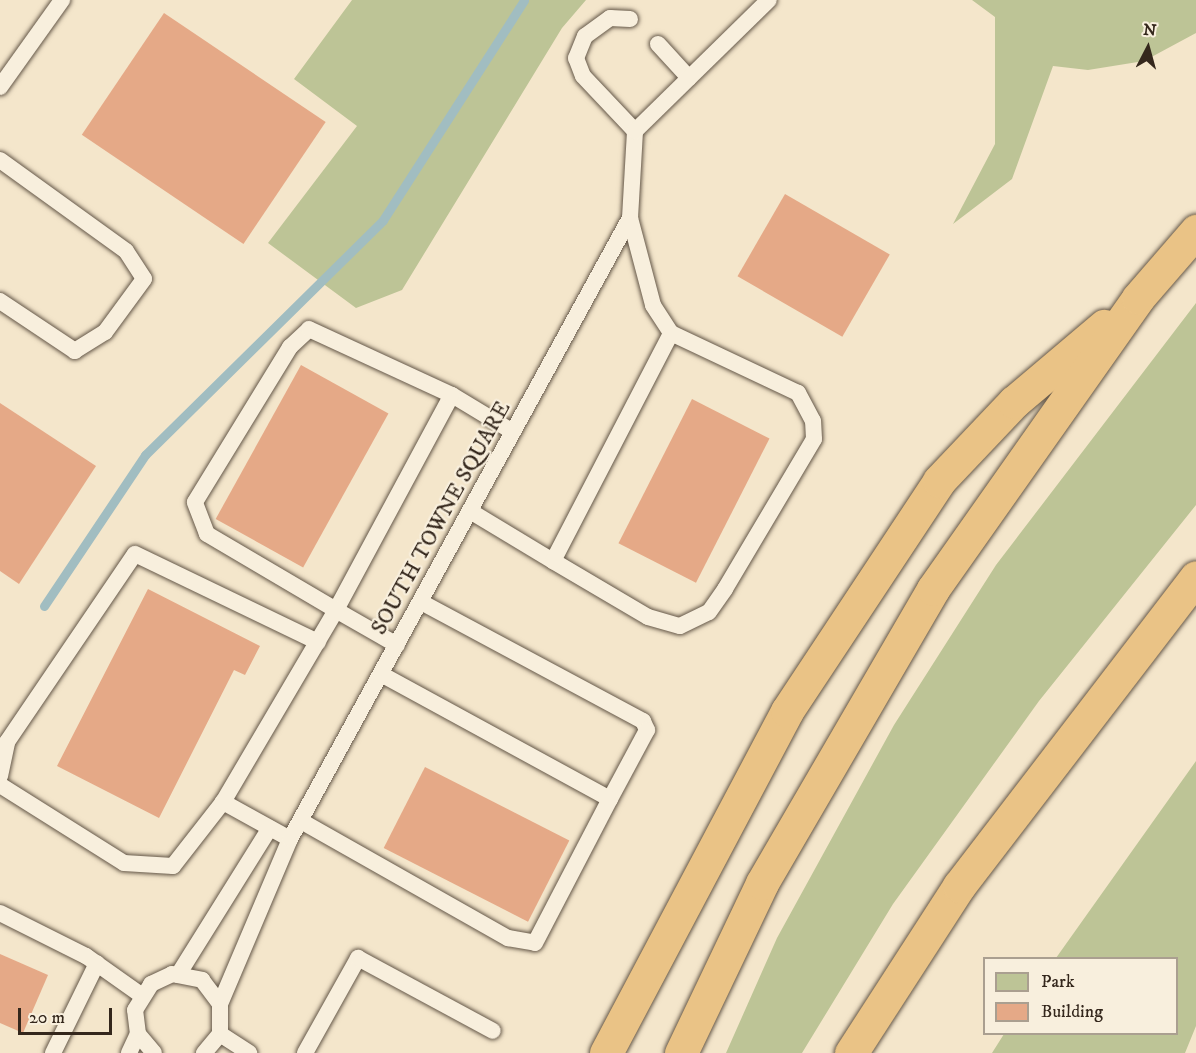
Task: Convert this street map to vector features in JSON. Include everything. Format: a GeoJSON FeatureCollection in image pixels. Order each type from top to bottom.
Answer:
{"type":"FeatureCollection","features":[{"type":"Feature","properties":{"kind":"highway"},"geometry":{"type":"LineString","coordinates":[[681,1053],[762,883],[845,734],[933,589],[1138,298],[1196,231]]}},
{"type":"Feature","properties":{"kind":"highway"},"geometry":{"type":"LineString","coordinates":[[606,1053],[787,711],[939,481],[1014,402],[1138,298]]}},
{"type":"Feature","properties":{"kind":"highway"},"geometry":{"type":"LineString","coordinates":[[851,1053],[959,886],[1196,577]]}},
{"type":"Feature","properties":{"kind":"lane"},"geometry":{"type":"LineString","coordinates":[[0,87],[62,0]]}},
{"type":"Feature","properties":{"kind":"lane"},"geometry":{"type":"LineString","coordinates":[[470,511],[648,617],[680,626],[709,612],[814,440],[813,421],[798,393],[671,333],[653,305],[630,218],[634,131],[769,0]]}},
{"type":"Feature","properties":{"kind":"lane"},"geometry":{"type":"LineString","coordinates":[[630,19],[610,18],[585,36],[576,58],[583,76],[634,131]]}},
{"type":"Feature","properties":{"kind":"lane"},"geometry":{"type":"LineString","coordinates":[[658,44],[689,78]]}},
{"type":"Feature","properties":{"kind":"lane"},"geometry":{"type":"LineString","coordinates":[[0,160],[126,251],[144,279],[105,332],[75,351],[0,301]]}},
{"type":"Feature","properties":{"kind":"lane","name":"SOUTH TOWNE SQUARE"},"geometry":{"type":"LineString","coordinates":[[220,1034],[220,1004],[290,839],[630,218]]}},
{"type":"Feature","properties":{"kind":"lane"},"geometry":{"type":"LineString","coordinates":[[397,645],[207,534],[195,502],[290,347],[309,329],[452,395],[513,432]]}},
{"type":"Feature","properties":{"kind":"lane"},"geometry":{"type":"LineString","coordinates":[[553,561],[671,333]]}},
{"type":"Feature","properties":{"kind":"lane"},"geometry":{"type":"LineString","coordinates":[[0,785],[124,863],[173,866],[223,802],[318,642],[452,395]]}},
{"type":"Feature","properties":{"kind":"lane"},"geometry":{"type":"LineString","coordinates":[[0,776],[7,742],[135,554],[318,642]]}},
{"type":"Feature","properties":{"kind":"lane"},"geometry":{"type":"LineString","coordinates":[[301,820],[528,945],[535,943],[647,730],[643,722],[421,602]]}},
{"type":"Feature","properties":{"kind":"lane"},"geometry":{"type":"LineString","coordinates":[[381,675],[610,798]]}},
{"type":"Feature","properties":{"kind":"lane"},"geometry":{"type":"LineString","coordinates":[[223,802],[290,839]]}},
{"type":"Feature","properties":{"kind":"lane"},"geometry":{"type":"LineString","coordinates":[[178,975],[270,828]]}},
{"type":"Feature","properties":{"kind":"lane"},"geometry":{"type":"LineString","coordinates":[[0,914],[97,963],[141,995]]}},
{"type":"Feature","properties":{"kind":"lane"},"geometry":{"type":"LineString","coordinates":[[305,1053],[358,958],[493,1031]]}},
{"type":"Feature","properties":{"kind":"lane"},"geometry":{"type":"LineString","coordinates":[[53,1053],[97,963]]}},
{"type":"Feature","properties":{"kind":"lane"},"geometry":{"type":"LineString","coordinates":[[129,1053],[138,1034],[141,995],[164,976],[178,975],[202,980],[220,1004]]}},
{"type":"Feature","properties":{"kind":"lane"},"geometry":{"type":"LineString","coordinates":[[138,1034],[154,1053]]}},
{"type":"Feature","properties":{"kind":"lane"},"geometry":{"type":"LineString","coordinates":[[204,1053],[220,1034],[249,1053]]}},
{"type":"Feature","properties":{"kind":"green space"},"geometry":{"type":"Polygon","coordinates":[[[352,0],[586,0],[562,28],[402,290],[356,308],[268,243],[357,126],[294,79],[352,0]]]}},
{"type":"Feature","properties":{"kind":"green space"},"geometry":{"type":"Polygon","coordinates":[[[972,0],[1196,0],[1196,33],[1144,61],[1088,70],[1053,66],[1012,179],[953,224],[995,144],[995,17],[972,0]]]}},
{"type":"Feature","properties":{"kind":"green space"},"geometry":{"type":"Polygon","coordinates":[[[1196,303],[1196,505],[1039,701],[893,904],[802,1053],[726,1053],[777,938],[894,725],[996,565],[1196,303]]]}},
{"type":"Feature","properties":{"kind":"green space"},"geometry":{"type":"Polygon","coordinates":[[[1196,761],[1196,1026],[1185,1053],[992,1053],[1003,1035],[1178,1035],[1178,957],[1057,957],[1196,761]]]}},
{"type":"Feature","properties":{"kind":"building"},"geometry":{"type":"Polygon","coordinates":[[[164,13],[326,122],[243,244],[82,135],[164,13]]]}},
{"type":"Feature","properties":{"kind":"building"},"geometry":{"type":"Polygon","coordinates":[[[785,194],[890,254],[842,337],[738,276],[785,194]]]}},
{"type":"Feature","properties":{"kind":"building"},"geometry":{"type":"Polygon","coordinates":[[[301,365],[388,413],[303,567],[216,519],[301,365]]]}},
{"type":"Feature","properties":{"kind":"building"},"geometry":{"type":"Polygon","coordinates":[[[692,399],[770,438],[696,583],[618,543],[692,399]]]}},
{"type":"Feature","properties":{"kind":"building"},"geometry":{"type":"Polygon","coordinates":[[[0,403],[96,466],[19,584],[0,571],[0,403]]]}},
{"type":"Feature","properties":{"kind":"building"},"geometry":{"type":"Polygon","coordinates":[[[148,589],[260,646],[245,675],[234,670],[159,818],[57,766],[148,589]]]}},
{"type":"Feature","properties":{"kind":"building"},"geometry":{"type":"Polygon","coordinates":[[[425,767],[569,841],[528,922],[384,848],[425,767]]]}},
{"type":"Feature","properties":{"kind":"building"},"geometry":{"type":"Polygon","coordinates":[[[0,954],[48,975],[23,1033],[0,1023],[0,954]]]}},
{"type":"Feature","properties":{"kind":"waterway"},"geometry":{"type":"LineString","coordinates":[[44,606],[145,455],[383,220],[524,0]]}}]}
